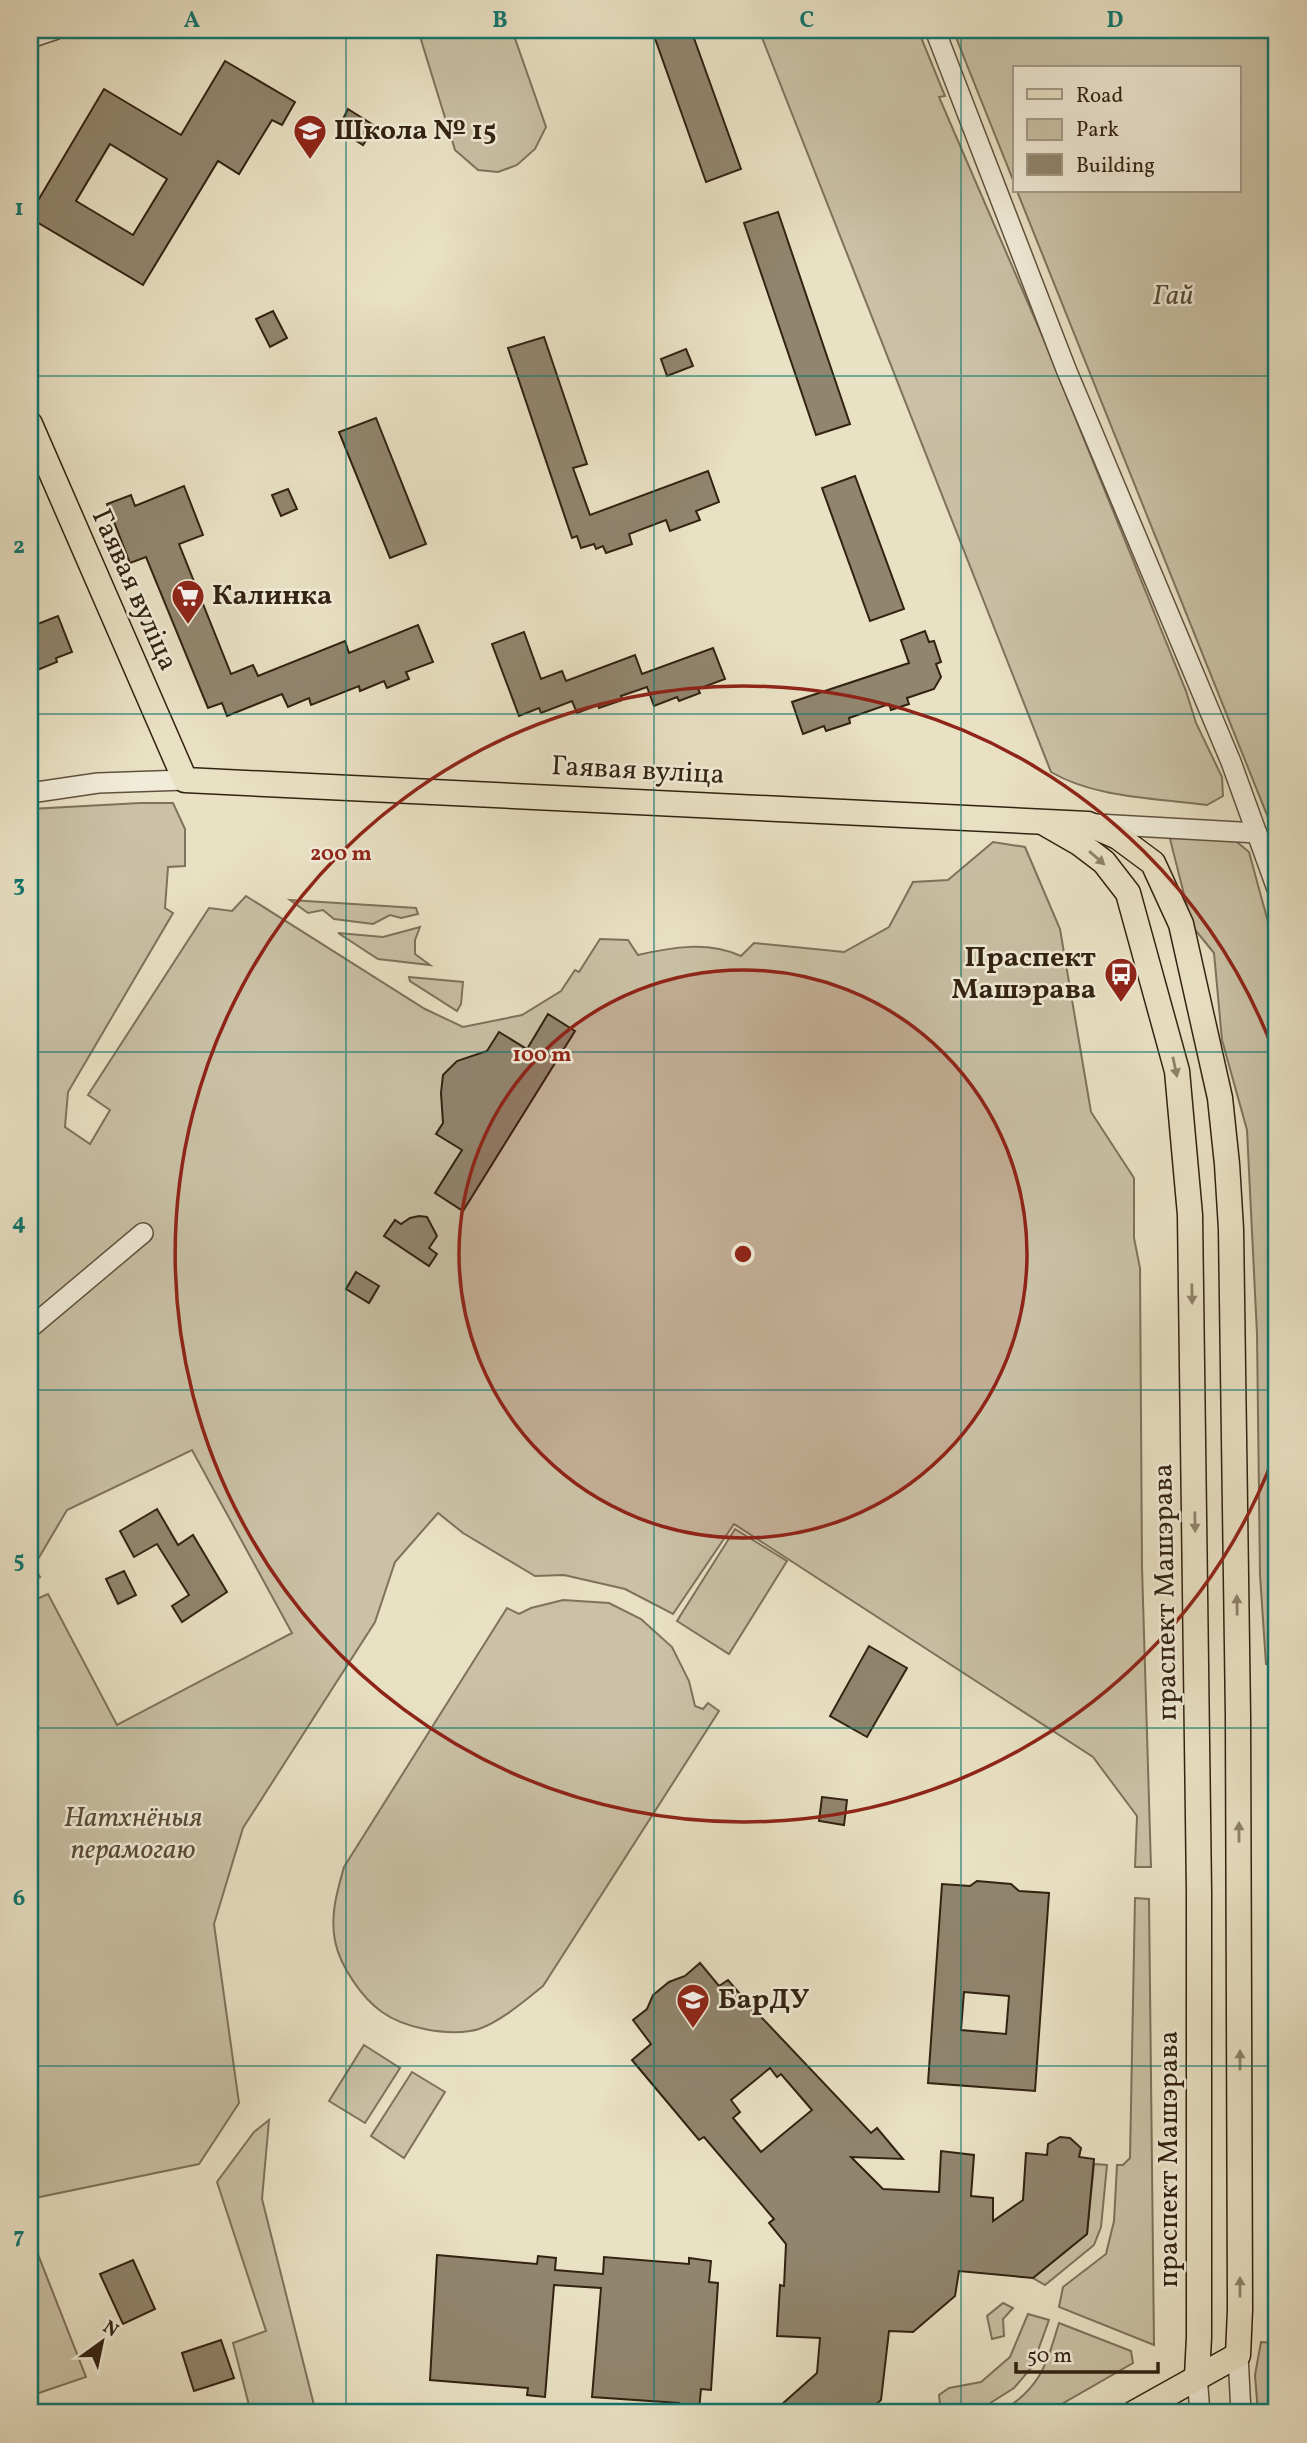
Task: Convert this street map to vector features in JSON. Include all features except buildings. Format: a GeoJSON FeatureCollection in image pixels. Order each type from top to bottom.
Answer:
{"type":"FeatureCollection","features":[{"type":"Feature","properties":{"kind":"main road","name":"Гаявая вуліца"},"geometry":{"type":"LineString","coordinates":[[30,424],[185,780],[1088,824]]}},
{"type":"Feature","properties":{"kind":"main road","name":"праспект Машэрава"},"geometry":{"type":"LineString","coordinates":[[1040,821],[1079,843],[1104,862],[1128,893],[1177,1071],[1190,1215],[1196,1587],[1199,1878],[1197,2376]]}},
{"type":"Feature","properties":{"kind":"main road"},"geometry":{"type":"LineString","coordinates":[[1088,824],[1118,837],[1153,863],[1181,924],[1220,1098],[1231,1229],[1238,1729],[1238,2355],[1134,2413]]}},
{"type":"Feature","properties":{"kind":"street"},"geometry":{"type":"LineString","coordinates":[[30,38],[54,30]]}},
{"type":"Feature","properties":{"kind":"street"},"geometry":{"type":"LineString","coordinates":[[935,30],[1066,369],[1231,762],[1277,889]]}},
{"type":"Feature","properties":{"kind":"street","name":"Гаявая вуліца"},"geometry":{"type":"LineString","coordinates":[[30,793],[98,783],[185,780]]}},
{"type":"Feature","properties":{"kind":"street"},"geometry":{"type":"LineString","coordinates":[[1088,824],[1256,833]]}},
{"type":"Feature","properties":{"kind":"street"},"geometry":{"type":"LineString","coordinates":[[30,1328],[143,1233]]}},
{"type":"Feature","properties":{"kind":"street"},"geometry":{"type":"LineString","coordinates":[[1238,2355],[1241,2413]]}},
{"type":"Feature","properties":{"kind":"street","name":"праспект Машэрава"},"geometry":{"type":"LineString","coordinates":[[1197,2376],[1200,2413]]}},
{"type":"Feature","properties":{"kind":"green space"},"geometry":{"type":"Polygon","coordinates":[[[418,30],[512,30],[546,127],[535,149],[517,165],[498,172],[478,170],[455,150],[418,30]]]}},
{"type":"Feature","properties":{"kind":"green space"},"geometry":{"type":"Polygon","coordinates":[[[759,30],[918,30],[945,96],[939,97],[1041,333],[1186,691],[1196,723],[1222,777],[1223,796],[1207,805],[1126,796],[1068,781],[1051,772],[759,30]]]}},
{"type":"Feature","properties":{"kind":"green space","name":"Гай"},"geometry":{"type":"Polygon","coordinates":[[[953,30],[1277,30],[1277,840],[1017,192],[1240,192],[1240,66],[1013,66],[1013,180],[953,30]]]}},
{"type":"Feature","properties":{"kind":"green space","name":"Натхнёныя перамогаю"},"geometry":{"type":"Polygon","coordinates":[[[173,803],[185,829],[185,866],[168,867],[165,908],[173,913],[68,1092],[65,1127],[90,1144],[110,1110],[88,1095],[209,908],[232,911],[246,896],[425,1009],[463,1027],[522,1015],[561,991],[575,970],[579,972],[600,939],[628,940],[638,955],[677,948],[703,947],[741,956],[754,943],[844,952],[889,927],[913,882],[948,880],[993,842],[1025,847],[1060,929],[1091,1112],[1134,1178],[1134,1238],[1140,1268],[1142,1567],[1151,1867],[1135,1867],[1137,1816],[1093,1757],[734,1524],[673,1614],[625,1589],[564,1575],[535,1576],[463,1533],[438,1513],[395,1562],[375,1622],[243,1828],[214,1924],[239,2103],[199,2164],[30,2199],[30,1602],[48,1594],[117,1725],[292,1633],[192,1450],[67,1510],[34,1566],[40,1577],[30,1582],[30,809],[173,803]]]}},
{"type":"Feature","properties":{"kind":"green space"},"geometry":{"type":"Polygon","coordinates":[[[1214,823],[1249,852],[1277,955],[1277,1669],[1266,1664],[1260,1575],[1257,1334],[1247,1130],[1222,1040],[1214,953],[1192,926],[1170,839],[1214,823]]]}},
{"type":"Feature","properties":{"kind":"green space"},"geometry":{"type":"Polygon","coordinates":[[[290,900],[416,908],[418,914],[401,918],[390,915],[373,924],[334,919],[323,910],[308,913],[290,900]]]}},
{"type":"Feature","properties":{"kind":"green space"},"geometry":{"type":"Polygon","coordinates":[[[420,927],[415,940],[415,954],[430,965],[378,959],[338,933],[383,937],[420,927]]]}},
{"type":"Feature","properties":{"kind":"green space"},"geometry":{"type":"Polygon","coordinates":[[[409,977],[463,982],[461,1004],[457,1011],[410,981],[409,977]]]}},
{"type":"Feature","properties":{"kind":"green space"},"geometry":{"type":"Polygon","coordinates":[[[735,1529],[787,1561],[729,1654],[677,1621],[735,1529]]]}},
{"type":"Feature","properties":{"kind":"green space"},"geometry":{"type":"Polygon","coordinates":[[[563,1600],[609,1603],[641,1619],[672,1647],[689,1681],[695,1706],[703,1709],[708,1703],[719,1711],[543,1986],[508,2013],[479,2029],[437,2031],[401,2022],[382,2012],[367,1999],[353,1981],[338,1951],[334,1913],[344,1867],[507,1608],[519,1614],[563,1600]]]}},
{"type":"Feature","properties":{"kind":"green space"},"geometry":{"type":"Polygon","coordinates":[[[1135,1898],[1149,1899],[1154,2345],[1059,2307],[1063,2287],[1106,2254],[1114,2221],[1117,2165],[1123,2165],[1130,2158],[1135,1898]]]}},
{"type":"Feature","properties":{"kind":"green space"},"geometry":{"type":"Polygon","coordinates":[[[364,2045],[400,2068],[365,2123],[329,2101],[364,2045]]]}},
{"type":"Feature","properties":{"kind":"green space"},"geometry":{"type":"Polygon","coordinates":[[[412,2072],[445,2092],[404,2158],[371,2136],[412,2072]]]}},
{"type":"Feature","properties":{"kind":"green space"},"geometry":{"type":"Polygon","coordinates":[[[269,2120],[262,2199],[316,2413],[251,2413],[233,2343],[266,2331],[217,2182],[254,2132],[269,2120]]]}},
{"type":"Feature","properties":{"kind":"green space"},"geometry":{"type":"Polygon","coordinates":[[[1094,2164],[1107,2165],[1101,2227],[1094,2245],[1045,2285],[1033,2278],[1087,2234],[1094,2164]]]}},
{"type":"Feature","properties":{"kind":"green space"},"geometry":{"type":"Polygon","coordinates":[[[30,2234],[86,2377],[30,2396],[30,2234]]]}},
{"type":"Feature","properties":{"kind":"green space"},"geometry":{"type":"Polygon","coordinates":[[[1003,2303],[1013,2308],[1003,2319],[1004,2336],[992,2339],[987,2316],[1003,2303]]]}},
{"type":"Feature","properties":{"kind":"green space"},"geometry":{"type":"Polygon","coordinates":[[[1028,2314],[1049,2320],[1032,2367],[1014,2388],[976,2412],[941,2413],[939,2395],[949,2388],[981,2382],[1010,2357],[1028,2314]]]}},
{"type":"Feature","properties":{"kind":"green space"},"geometry":{"type":"Polygon","coordinates":[[[1059,2323],[1131,2351],[1133,2363],[1046,2413],[999,2413],[1024,2395],[1040,2375],[1059,2323]]]}},
{"type":"Feature","properties":{"kind":"green space"},"geometry":{"type":"Polygon","coordinates":[[[1261,2342],[1277,2343],[1277,2413],[1258,2413],[1255,2375],[1261,2342]]]}},
{"type":"Feature","properties":{"kind":"place","name":"Школа № 15"},"geometry":{"type":"Point","coordinates":[310,161]}},
{"type":"Feature","properties":{"kind":"place","name":"Калинка"},"geometry":{"type":"Point","coordinates":[188,626]}},
{"type":"Feature","properties":{"kind":"place","name":"Праспект Машэрава"},"geometry":{"type":"Point","coordinates":[1121,1004]}},
{"type":"Feature","properties":{"kind":"place","name":"БарДУ"},"geometry":{"type":"Point","coordinates":[693,2030]}}]}
